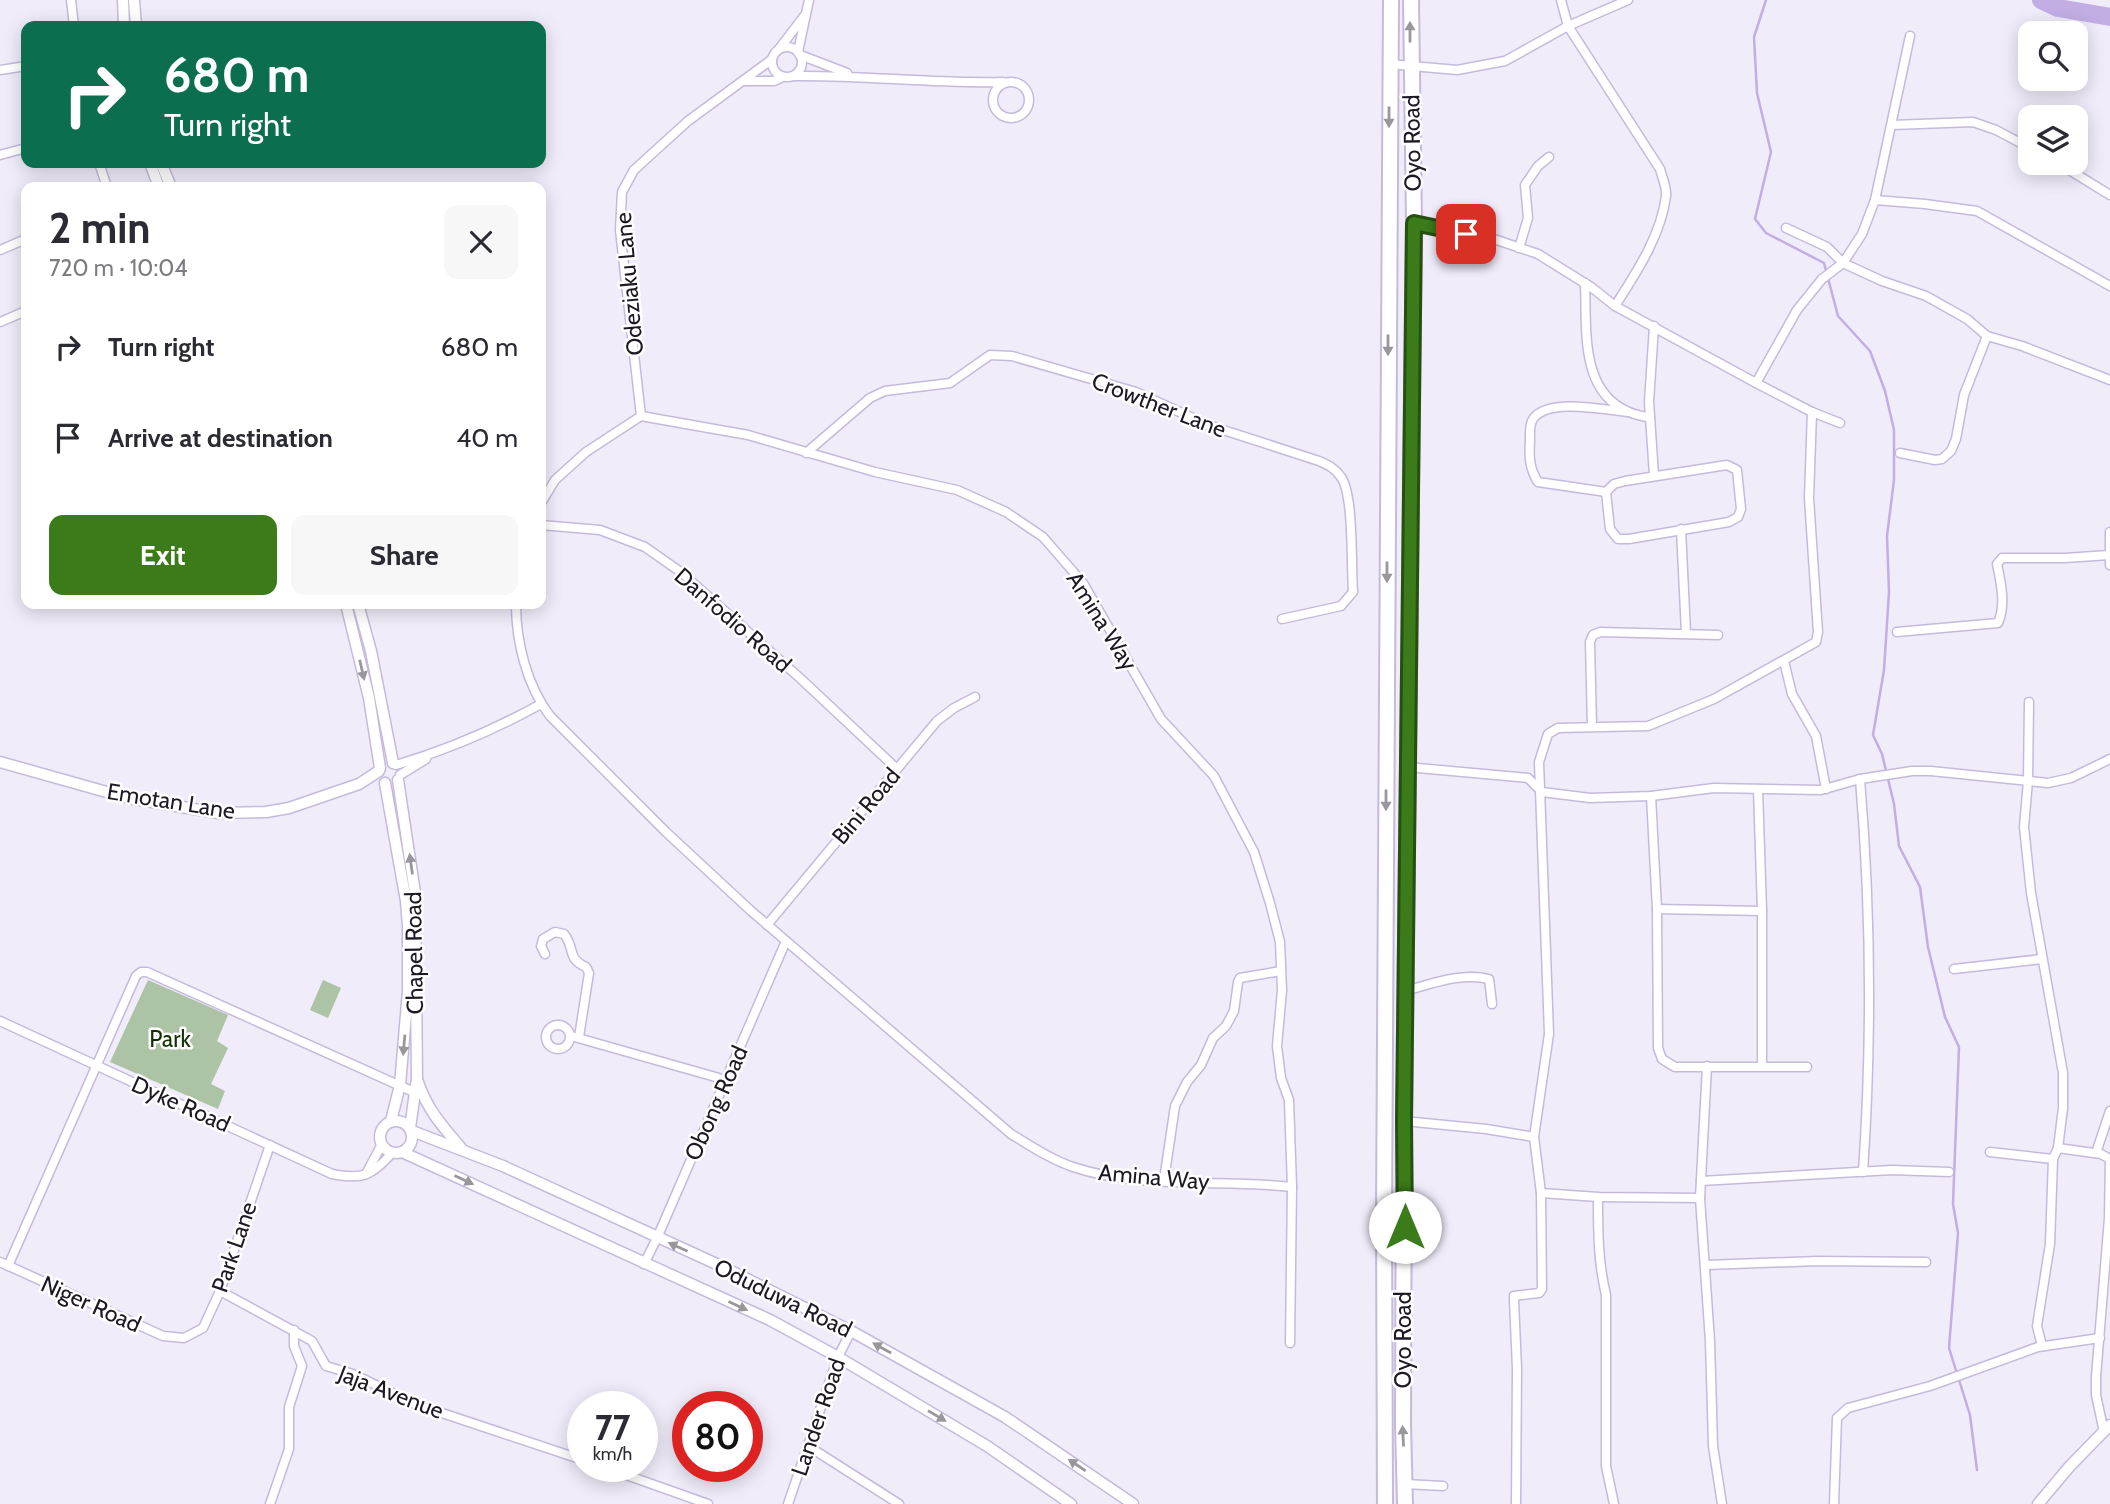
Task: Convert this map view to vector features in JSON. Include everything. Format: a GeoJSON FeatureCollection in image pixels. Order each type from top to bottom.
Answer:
{"type":"FeatureCollection","features":[{"type":"Feature","properties":{"kind":"highway","name":"Oyo Road"},"geometry":{"type":"LineString","coordinates":[[1385,1504],[1391,0]]}},
{"type":"Feature","properties":{"kind":"highway","name":"Oyo Road"},"geometry":{"type":"LineString","coordinates":[[1405,1504],[1403,1260],[1414,223],[1410,0]]}},
{"type":"Feature","properties":{"kind":"highway"},"geometry":{"type":"LineString","coordinates":[[1384,1260],[1403,1260]]}},
{"type":"Feature","properties":{"kind":"street"},"geometry":{"type":"LineString","coordinates":[[71,0],[73,21]]}},
{"type":"Feature","properties":{"kind":"street"},"geometry":{"type":"LineString","coordinates":[[122,0],[124,21]]}},
{"type":"Feature","properties":{"kind":"street"},"geometry":{"type":"LineString","coordinates":[[134,0],[136,21]]}},
{"type":"Feature","properties":{"kind":"street"},"geometry":{"type":"LineString","coordinates":[[794,76],[800,71],[802,63],[799,54],[809,0]]}},
{"type":"Feature","properties":{"kind":"street"},"geometry":{"type":"LineString","coordinates":[[1561,0],[1568,26],[1660,169],[1667,193],[1661,218],[1641,265],[1615,306]]}},
{"type":"Feature","properties":{"kind":"street"},"geometry":{"type":"LineString","coordinates":[[1389,64],[1457,69],[1505,61],[1568,26],[1628,0]]}},
{"type":"Feature","properties":{"kind":"street"},"geometry":{"type":"LineString","coordinates":[[783,77],[774,71],[771,60],[807,12]]}},
{"type":"Feature","properties":{"kind":"street"},"geometry":{"type":"LineString","coordinates":[[1756,383],[1797,310],[1822,279],[1843,263],[1867,223],[1875,200],[1910,36]]}},
{"type":"Feature","properties":{"kind":"street"},"geometry":{"type":"LineString","coordinates":[[778,50],[785,47],[853,75]]}},
{"type":"Feature","properties":{"kind":"street","name":"Odeziaku Lane"},"geometry":{"type":"LineString","coordinates":[[641,416],[620,230],[622,192],[634,170],[688,121],[771,60]]}},
{"type":"Feature","properties":{"kind":"street"},"geometry":{"type":"LineString","coordinates":[[0,70],[21,67]]}},
{"type":"Feature","properties":{"kind":"street"},"geometry":{"type":"LineString","coordinates":[[744,81],[774,81],[794,76],[853,75],[945,83],[1003,82],[1017,82],[1028,92],[1029,106],[1019,117],[1004,118],[993,108],[993,93],[1003,82]]}},
{"type":"Feature","properties":{"kind":"street"},"geometry":{"type":"LineString","coordinates":[[1892,125],[1973,122],[2018,142]]}},
{"type":"Feature","properties":{"kind":"street"},"geometry":{"type":"LineString","coordinates":[[0,155],[21,149]]}},
{"type":"Feature","properties":{"kind":"street"},"geometry":{"type":"LineString","coordinates":[[1519,248],[1528,219],[1525,185],[1538,166],[1549,157]]}},
{"type":"Feature","properties":{"kind":"street"},"geometry":{"type":"LineString","coordinates":[[2077,175],[2110,195]]}},
{"type":"Feature","properties":{"kind":"street"},"geometry":{"type":"LineString","coordinates":[[1875,200],[1978,211],[2110,286]]}},
{"type":"Feature","properties":{"kind":"street"},"geometry":{"type":"LineString","coordinates":[[1414,223],[1488,237],[1538,254],[1586,283],[1615,306],[1756,383],[1812,412],[1840,423]]}},
{"type":"Feature","properties":{"kind":"street"},"geometry":{"type":"LineString","coordinates":[[1786,228],[1827,247],[1843,263],[1882,281],[1926,296],[1967,319],[1987,336],[2022,346],[2110,380]]}},
{"type":"Feature","properties":{"kind":"street"},"geometry":{"type":"LineString","coordinates":[[0,250],[21,241]]}},
{"type":"Feature","properties":{"kind":"street"},"geometry":{"type":"LineString","coordinates":[[1586,283],[1588,354],[1592,372],[1602,391],[1611,401],[1628,412]]}},
{"type":"Feature","properties":{"kind":"street"},"geometry":{"type":"LineString","coordinates":[[0,322],[21,313]]}},
{"type":"Feature","properties":{"kind":"street"},"geometry":{"type":"LineString","coordinates":[[1654,326],[1650,418],[1654,475]]}},
{"type":"Feature","properties":{"kind":"street"},"geometry":{"type":"LineString","coordinates":[[1900,453],[1935,460],[1942,459],[1951,451],[1956,439],[1964,395],[1987,336]]}},
{"type":"Feature","properties":{"kind":"street","name":"Crowther Lane"},"geometry":{"type":"LineString","coordinates":[[806,453],[870,398],[885,391],[950,383],[990,355],[1012,356],[1136,392],[1208,425],[1319,461],[1333,467],[1341,477],[1348,500],[1353,592],[1341,606],[1282,619]]}},
{"type":"Feature","properties":{"kind":"street"},"geometry":{"type":"LineString","coordinates":[[1606,492],[1538,482],[1529,461],[1530,427],[1534,418],[1543,412],[1568,405],[1628,412],[1650,418]]}},
{"type":"Feature","properties":{"kind":"street"},"geometry":{"type":"LineString","coordinates":[[1516,1504],[1517,1369],[1514,1296],[1539,1293],[1542,1289],[1541,1194],[1534,1137],[1549,1034],[1539,762],[1548,734],[1558,728],[1648,726],[1714,699],[1816,642],[1818,632],[1809,498],[1812,412]]}},
{"type":"Feature","properties":{"kind":"street"},"geometry":{"type":"LineString","coordinates":[[546,495],[555,480],[586,452],[641,416]]}},
{"type":"Feature","properties":{"kind":"street","name":"Amina Way"},"geometry":{"type":"LineString","coordinates":[[641,416],[748,435],[806,453],[957,490],[1006,512],[1043,537],[1083,583],[1161,719],[1214,776],[1254,852],[1280,942],[1282,990],[1277,1046],[1281,1078],[1289,1100],[1292,1187],[1290,1343]]}},
{"type":"Feature","properties":{"kind":"street"},"geometry":{"type":"LineString","coordinates":[[1727,465],[1737,470],[1741,509],[1738,517],[1729,522],[1618,539],[1610,529],[1606,492],[1614,484],[1654,475],[1727,465]]}},
{"type":"Feature","properties":{"kind":"street","name":"Danfodio Road"},"geometry":{"type":"LineString","coordinates":[[546,525],[600,530],[645,547],[682,573],[802,679],[897,769]]}},
{"type":"Feature","properties":{"kind":"street"},"geometry":{"type":"LineString","coordinates":[[1681,529],[1686,633]]}},
{"type":"Feature","properties":{"kind":"street"},"geometry":{"type":"LineString","coordinates":[[2110,537],[2110,565]]}},
{"type":"Feature","properties":{"kind":"street"},"geometry":{"type":"LineString","coordinates":[[1897,632],[1998,623],[2002,612],[1997,564],[2002,558],[2109,555]]}},
{"type":"Feature","properties":{"kind":"street","name":"Chapel Road"},"geometry":{"type":"LineString","coordinates":[[347,609],[369,698],[406,901],[408,991],[400,1085],[391,1121]]}},
{"type":"Feature","properties":{"kind":"street","name":"Chapel Road"},"geometry":{"type":"LineString","coordinates":[[359,609],[397,771],[415,892],[417,1078],[411,1129]]}},
{"type":"Feature","properties":{"kind":"street","name":"Amina Way"},"geometry":{"type":"LineString","coordinates":[[517,609],[521,647],[531,685],[550,716],[666,832],[766,925],[1011,1134],[1045,1155],[1087,1171],[1117,1177],[1260,1183],[1292,1187]]}},
{"type":"Feature","properties":{"kind":"street"},"geometry":{"type":"LineString","coordinates":[[1592,727],[1590,642],[1593,635],[1600,632],[1718,635]]}},
{"type":"Feature","properties":{"kind":"street"},"geometry":{"type":"LineString","coordinates":[[1784,661],[1792,694],[1816,736],[1826,789]]}},
{"type":"Feature","properties":{"kind":"street","name":"Bini Road"},"geometry":{"type":"LineString","coordinates":[[766,925],[937,722],[954,708],[975,697]]}},
{"type":"Feature","properties":{"kind":"street"},"geometry":{"type":"LineString","coordinates":[[2029,702],[2028,781],[2024,827],[2031,893],[2063,1073],[2063,1108],[2058,1148],[2053,1158],[2050,1244],[2037,1326],[2042,1346]]}},
{"type":"Feature","properties":{"kind":"street"},"geometry":{"type":"LineString","coordinates":[[397,771],[386,763],[382,776],[392,783],[397,771],[489,731],[541,704]]}},
{"type":"Feature","properties":{"kind":"street"},"geometry":{"type":"LineString","coordinates":[[1407,767],[1528,778],[1542,792],[1590,798],[1651,796],[1714,788],[1826,789],[1860,779],[1931,771],[2048,783],[2071,778],[2110,759]]}},
{"type":"Feature","properties":{"kind":"street","name":"Emotan Lane"},"geometry":{"type":"LineString","coordinates":[[0,762],[128,798],[218,813],[277,810],[311,802],[382,776]]}},
{"type":"Feature","properties":{"kind":"street"},"geometry":{"type":"LineString","coordinates":[[1860,779],[1870,915],[1870,1079],[1863,1171]]}},
{"type":"Feature","properties":{"kind":"street"},"geometry":{"type":"LineString","coordinates":[[1758,789],[1762,911],[1762,1066]]}},
{"type":"Feature","properties":{"kind":"street"},"geometry":{"type":"LineString","coordinates":[[1651,796],[1657,909],[1658,1048],[1662,1059],[1675,1067],[1807,1067]]}},
{"type":"Feature","properties":{"kind":"street"},"geometry":{"type":"LineString","coordinates":[[1657,909],[1762,911]]}},
{"type":"Feature","properties":{"kind":"street"},"geometry":{"type":"LineString","coordinates":[[545,954],[541,946],[543,939],[555,932],[564,934],[571,942],[571,957],[586,967],[589,973],[575,1037],[726,1080]]}},
{"type":"Feature","properties":{"kind":"street","name":"Obong Road"},"geometry":{"type":"LineString","coordinates":[[644,1264],[786,941]]}},
{"type":"Feature","properties":{"kind":"street"},"geometry":{"type":"LineString","coordinates":[[1954,969],[2042,959]]}},
{"type":"Feature","properties":{"kind":"street"},"geometry":{"type":"LineString","coordinates":[[1164,1180],[1175,1106],[1187,1082],[1201,1065],[1213,1038],[1226,1027],[1234,1011],[1238,982],[1241,978],[1281,971]]}},
{"type":"Feature","properties":{"kind":"street"},"geometry":{"type":"LineString","coordinates":[[4,1264],[98,1067],[136,976],[141,972],[147,972],[415,1093]]}},
{"type":"Feature","properties":{"kind":"street"},"geometry":{"type":"LineString","coordinates":[[1405,991],[1442,981],[1481,977],[1489,979],[1492,1004]]}},
{"type":"Feature","properties":{"kind":"street","name":"Dyke Road"},"geometry":{"type":"LineString","coordinates":[[0,1021],[332,1174],[365,1177]]}},
{"type":"Feature","properties":{"kind":"street"},"geometry":{"type":"LineString","coordinates":[[1707,1066],[1700,1198],[1706,1265],[1713,1446],[1722,1504]]}},
{"type":"Feature","properties":{"kind":"street"},"geometry":{"type":"LineString","coordinates":[[417,1078],[425,1102],[435,1118],[463,1151]]}},
{"type":"Feature","properties":{"kind":"street"},"geometry":{"type":"LineString","coordinates":[[2096,1153],[2110,1111]]}},
{"type":"Feature","properties":{"kind":"street"},"geometry":{"type":"LineString","coordinates":[[391,1121],[402,1121],[411,1129],[412,1141],[365,1177],[382,1144],[380,1132],[384,1125],[391,1121]]}},
{"type":"Feature","properties":{"kind":"street"},"geometry":{"type":"LineString","coordinates":[[1404,1121],[1534,1137]]}},
{"type":"Feature","properties":{"kind":"street","name":"Oduduwa Road"},"geometry":{"type":"LineString","coordinates":[[411,1129],[503,1166],[723,1267],[851,1331],[1005,1417],[1133,1504]]}},
{"type":"Feature","properties":{"kind":"street"},"geometry":{"type":"LineString","coordinates":[[382,1144],[397,1153]]}},
{"type":"Feature","properties":{"kind":"street","name":"Park Lane"},"geometry":{"type":"LineString","coordinates":[[184,1338],[203,1328],[220,1292],[270,1145]]}},
{"type":"Feature","properties":{"kind":"street"},"geometry":{"type":"LineString","coordinates":[[2038,1504],[2107,1428],[2096,1395],[2109,1218],[2110,1159],[2096,1153],[2058,1148]]}},
{"type":"Feature","properties":{"kind":"street"},"geometry":{"type":"LineString","coordinates":[[1990,1152],[2053,1158]]}},
{"type":"Feature","properties":{"kind":"street","name":"Oduduwa Road"},"geometry":{"type":"LineString","coordinates":[[397,1153],[769,1321],[838,1357],[987,1446],[1070,1504]]}},
{"type":"Feature","properties":{"kind":"street"},"geometry":{"type":"LineString","coordinates":[[1701,1181],[1863,1171],[1949,1172]]}},
{"type":"Feature","properties":{"kind":"street"},"geometry":{"type":"LineString","coordinates":[[1541,1194],[1700,1198]]}},
{"type":"Feature","properties":{"kind":"street"},"geometry":{"type":"LineString","coordinates":[[1598,1197],[1598,1254],[1600,1276],[1606,1295],[1606,1466],[1614,1504]]}},
{"type":"Feature","properties":{"kind":"street"},"geometry":{"type":"LineString","coordinates":[[1706,1265],[1818,1261],[1926,1262]]}},
{"type":"Feature","properties":{"kind":"street","name":"Niger Road"},"geometry":{"type":"LineString","coordinates":[[4,1264],[163,1336],[184,1338]]}},
{"type":"Feature","properties":{"kind":"street","name":"Jaja Avenue"},"geometry":{"type":"LineString","coordinates":[[220,1292],[312,1341],[326,1366],[334,1370],[353,1374],[415,1404],[567,1455]]}},
{"type":"Feature","properties":{"kind":"street"},"geometry":{"type":"LineString","coordinates":[[270,1504],[289,1449],[289,1407],[302,1366],[294,1346],[294,1330]]}},
{"type":"Feature","properties":{"kind":"street","name":"Lander Road"},"geometry":{"type":"LineString","coordinates":[[788,1504],[838,1357],[851,1331]]}},
{"type":"Feature","properties":{"kind":"street"},"geometry":{"type":"LineString","coordinates":[[1834,1504],[1836,1426],[1840,1413],[1848,1408],[1930,1386],[2042,1346],[2100,1338]]}},
{"type":"Feature","properties":{"kind":"street"},"geometry":{"type":"LineString","coordinates":[[808,1446],[899,1504]]}},
{"type":"Feature","properties":{"kind":"street"},"geometry":{"type":"LineString","coordinates":[[646,1482],[708,1504]]}},
{"type":"Feature","properties":{"kind":"street"},"geometry":{"type":"LineString","coordinates":[[1405,1484],[1443,1486]]}},
{"type":"Feature","properties":{"kind":"green space","name":"Park"},"geometry":{"type":"Polygon","coordinates":[[[148,980],[228,1015],[217,1041],[228,1048],[211,1084],[225,1091],[218,1109],[110,1062],[148,980]]]}},
{"type":"Feature","properties":{"kind":"green space"},"geometry":{"type":"Polygon","coordinates":[[[323,980],[341,988],[328,1018],[310,1010],[323,980]]]}},
{"type":"Feature","properties":{"kind":"waterway"},"geometry":{"type":"LineString","coordinates":[[1766,0],[1754,37],[1757,93],[1771,152],[1755,219],[1766,233],[1824,263],[1838,316],[1870,351],[1885,391],[1894,430],[1894,480],[1887,536],[1889,592],[1884,670],[1873,735],[1882,754],[1894,804],[1899,846],[1920,887],[1928,947],[1945,1017],[1959,1047],[1953,1204],[1958,1233],[1949,1348],[1970,1415],[1977,1470]]}},
{"type":"Feature","properties":{"kind":"waterway"},"geometry":{"type":"LineString","coordinates":[[2041,0],[2058,8],[2110,17]]}},
{"type":"Feature","properties":{"kind":"route"},"geometry":{"type":"LineString","coordinates":[[1405,1227],[1414,223],[1466,234]]}}]}
